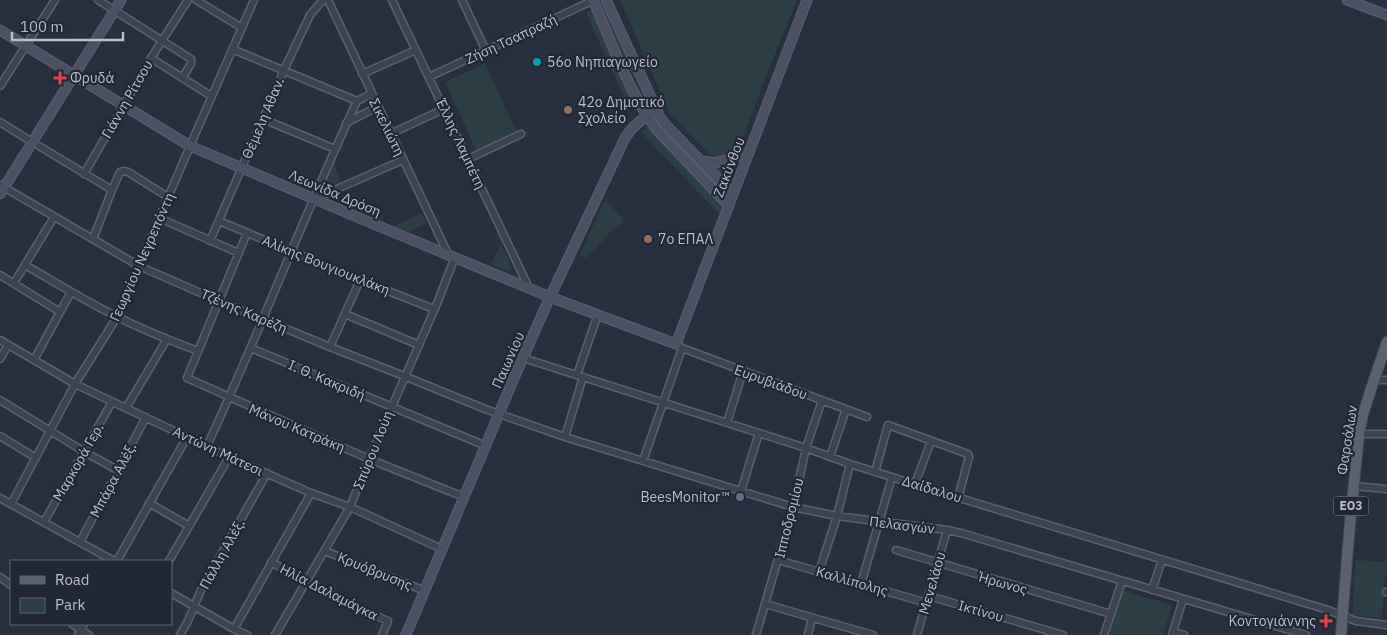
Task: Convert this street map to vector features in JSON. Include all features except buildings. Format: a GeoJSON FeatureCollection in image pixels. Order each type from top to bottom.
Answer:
{"type":"FeatureCollection","features":[{"type":"Feature","properties":{"kind":"main road","name":"Φαρσάλων"},"geometry":{"type":"LineString","coordinates":[[1341,635],[1353,486],[1360,434],[1364,414],[1387,342]]}},
{"type":"Feature","properties":{"kind":"street"},"geometry":{"type":"LineString","coordinates":[[98,0],[192,59],[182,78]]}},
{"type":"Feature","properties":{"kind":"street"},"geometry":{"type":"LineString","coordinates":[[1,189],[36,144],[74,76],[122,0]]}},
{"type":"Feature","properties":{"kind":"street","name":"Γιάννη Ρίτσου"},"geometry":{"type":"LineString","coordinates":[[84,174],[151,58],[188,0]]}},
{"type":"Feature","properties":{"kind":"street"},"geometry":{"type":"LineString","coordinates":[[196,0],[242,28]]}},
{"type":"Feature","properties":{"kind":"street","name":"Γεωργίου Νεγρεπόντη"},"geometry":{"type":"LineString","coordinates":[[11,504],[75,384],[117,317],[254,0]]}},
{"type":"Feature","properties":{"kind":"street","name":"Θέμελη Αθαν."},"geometry":{"type":"LineString","coordinates":[[210,241],[284,70],[310,15],[323,0]]}},
{"type":"Feature","properties":{"kind":"street","name":"Σικελιώτη"},"geometry":{"type":"LineString","coordinates":[[328,0],[377,107],[451,256]]}},
{"type":"Feature","properties":{"kind":"street","name":"Έλλης Λαμπέτη"},"geometry":{"type":"LineString","coordinates":[[392,0],[529,288]]}},
{"type":"Feature","properties":{"kind":"street"},"geometry":{"type":"LineString","coordinates":[[462,0],[486,51]]}},
{"type":"Feature","properties":{"kind":"street"},"geometry":{"type":"LineString","coordinates":[[593,0],[637,99],[647,116],[656,129],[729,206]]}},
{"type":"Feature","properties":{"kind":"street","name":"Ζήση Τσαπραζή"},"geometry":{"type":"LineString","coordinates":[[429,77],[593,0]]}},
{"type":"Feature","properties":{"kind":"street"},"geometry":{"type":"LineString","coordinates":[[606,0],[657,111],[665,124],[733,194]]}},
{"type":"Feature","properties":{"kind":"street","name":"Ζακύνθου"},"geometry":{"type":"LineString","coordinates":[[643,461],[679,346],[733,194],[807,0]]}},
{"type":"Feature","properties":{"kind":"street"},"geometry":{"type":"LineString","coordinates":[[1347,0],[1387,15]]}},
{"type":"Feature","properties":{"kind":"street"},"geometry":{"type":"LineString","coordinates":[[0,86],[53,1]]}},
{"type":"Feature","properties":{"kind":"street","name":"Λεωνίδα Δρόση"},"geometry":{"type":"LineString","coordinates":[[0,30],[190,146],[550,297],[679,346]]}},
{"type":"Feature","properties":{"kind":"street"},"geometry":{"type":"LineString","coordinates":[[232,49],[357,101]]}},
{"type":"Feature","properties":{"kind":"street"},"geometry":{"type":"LineString","coordinates":[[362,74],[416,50]]}},
{"type":"Feature","properties":{"kind":"street"},"geometry":{"type":"LineString","coordinates":[[151,58],[211,96]]}},
{"type":"Feature","properties":{"kind":"street"},"geometry":{"type":"LineString","coordinates":[[207,446],[230,398],[346,123],[357,101],[371,94]]}},
{"type":"Feature","properties":{"kind":"street"},"geometry":{"type":"LineString","coordinates":[[346,123],[377,107]]}},
{"type":"Feature","properties":{"kind":"street"},"geometry":{"type":"LineString","coordinates":[[390,134],[444,109]]}},
{"type":"Feature","properties":{"kind":"street","name":"Παιωνίου"},"geometry":{"type":"LineString","coordinates":[[406,635],[523,358],[625,138],[634,126],[657,111]]}},
{"type":"Feature","properties":{"kind":"street"},"geometry":{"type":"LineString","coordinates":[[262,119],[335,149]]}},
{"type":"Feature","properties":{"kind":"street"},"geometry":{"type":"LineString","coordinates":[[0,122],[112,190]]}},
{"type":"Feature","properties":{"kind":"street"},"geometry":{"type":"LineString","coordinates":[[468,159],[522,134]]}},
{"type":"Feature","properties":{"kind":"street"},"geometry":{"type":"LineString","coordinates":[[701,161],[715,163],[749,153]]}},
{"type":"Feature","properties":{"kind":"street"},"geometry":{"type":"LineString","coordinates":[[313,198],[403,160]]}},
{"type":"Feature","properties":{"kind":"street"},"geometry":{"type":"LineString","coordinates":[[93,239],[120,172],[126,171],[168,197]]}},
{"type":"Feature","properties":{"kind":"street","name":"Τζένης Καρέζη"},"geometry":{"type":"LineString","coordinates":[[1,189],[139,266],[330,347],[499,414]]}},
{"type":"Feature","properties":{"kind":"street"},"geometry":{"type":"LineString","coordinates":[[14,283],[54,217]]}},
{"type":"Feature","properties":{"kind":"street"},"geometry":{"type":"LineString","coordinates":[[159,218],[239,253]]}},
{"type":"Feature","properties":{"kind":"street","name":"Αλίκης Βουγιουκλάκη"},"geometry":{"type":"LineString","coordinates":[[219,221],[434,309]]}},
{"type":"Feature","properties":{"kind":"street"},"geometry":{"type":"LineString","coordinates":[[25,265],[117,317],[198,351],[247,233]]}},
{"type":"Feature","properties":{"kind":"street","name":"Σπύρου Λούη"},"geometry":{"type":"LineString","coordinates":[[275,635],[326,551],[350,507],[434,309],[451,256]]}},
{"type":"Feature","properties":{"kind":"street"},"geometry":{"type":"LineString","coordinates":[[0,275],[60,312]]}},
{"type":"Feature","properties":{"kind":"street"},"geometry":{"type":"LineString","coordinates":[[330,347],[360,280]]}},
{"type":"Feature","properties":{"kind":"street"},"geometry":{"type":"LineString","coordinates":[[34,360],[71,292]]}},
{"type":"Feature","properties":{"kind":"street"},"geometry":{"type":"LineString","coordinates":[[345,314],[419,345]]}},
{"type":"Feature","properties":{"kind":"street"},"geometry":{"type":"LineString","coordinates":[[565,437],[598,314]]}},
{"type":"Feature","properties":{"kind":"street"},"geometry":{"type":"LineString","coordinates":[[126,408],[167,339]]}},
{"type":"Feature","properties":{"kind":"street","name":"Αντώνη Μάτεσι"},"geometry":{"type":"LineString","coordinates":[[0,340],[75,384],[112,402],[229,457],[350,507],[442,549]]}},
{"type":"Feature","properties":{"kind":"street"},"geometry":{"type":"LineString","coordinates":[[0,358],[8,345]]}},
{"type":"Feature","properties":{"kind":"street","name":"Ευρυβιάδου"},"geometry":{"type":"LineString","coordinates":[[679,346],[867,416]]}},
{"type":"Feature","properties":{"kind":"street","name":"Ι. Θ. Κακριδή"},"geometry":{"type":"LineString","coordinates":[[251,348],[486,446]]}},
{"type":"Feature","properties":{"kind":"street","name":"Μάνου Κατράκη"},"geometry":{"type":"LineString","coordinates":[[198,351],[187,378],[369,459],[464,498]]}},
{"type":"Feature","properties":{"kind":"street","name":"Δαίδαλου"},"geometry":{"type":"LineString","coordinates":[[523,358],[806,448],[875,472],[1342,615],[1356,621],[1387,625]]}},
{"type":"Feature","properties":{"kind":"street"},"geometry":{"type":"LineString","coordinates":[[727,423],[742,371]]}},
{"type":"Feature","properties":{"kind":"street"},"geometry":{"type":"LineString","coordinates":[[1374,380],[1387,380]]}},
{"type":"Feature","properties":{"kind":"street"},"geometry":{"type":"LineString","coordinates":[[0,400],[83,452],[118,471]]}},
{"type":"Feature","properties":{"kind":"street","name":"Ιπποδρομίου"},"geometry":{"type":"LineString","coordinates":[[756,635],[793,507],[806,448],[822,400]]}},
{"type":"Feature","properties":{"kind":"street","name":"Μαρκορά Γερ."},"geometry":{"type":"LineString","coordinates":[[44,522],[112,402]]}},
{"type":"Feature","properties":{"kind":"street"},"geometry":{"type":"LineString","coordinates":[[830,457],[846,409]]}},
{"type":"Feature","properties":{"kind":"street","name":"Πελασγών"},"geometry":{"type":"LineString","coordinates":[[499,414],[565,437],[793,507],[837,516],[947,530],[1306,635]]}},
{"type":"Feature","properties":{"kind":"street","name":"Μπάρα Αλέξ."},"geometry":{"type":"LineString","coordinates":[[80,542],[146,418]]}},
{"type":"Feature","properties":{"kind":"street"},"geometry":{"type":"LineString","coordinates":[[875,472],[888,425],[966,453],[969,457],[958,498]]}},
{"type":"Feature","properties":{"kind":"street"},"geometry":{"type":"LineString","coordinates":[[741,491],[759,433]]}},
{"type":"Feature","properties":{"kind":"street"},"geometry":{"type":"LineString","coordinates":[[1360,434],[1387,434]]}},
{"type":"Feature","properties":{"kind":"street"},"geometry":{"type":"LineString","coordinates":[[0,436],[36,458]]}},
{"type":"Feature","properties":{"kind":"street"},"geometry":{"type":"LineString","coordinates":[[116,560],[187,437]]}},
{"type":"Feature","properties":{"kind":"street"},"geometry":{"type":"LineString","coordinates":[[916,484],[931,441]]}},
{"type":"Feature","properties":{"kind":"street"},"geometry":{"type":"LineString","coordinates":[[170,560],[229,457]]}},
{"type":"Feature","properties":{"kind":"street"},"geometry":{"type":"LineString","coordinates":[[819,572],[837,516],[850,464]]}},
{"type":"Feature","properties":{"kind":"street","name":"Πάλλη Αλέξ."},"geometry":{"type":"LineString","coordinates":[[180,635],[267,473]]}},
{"type":"Feature","properties":{"kind":"street"},"geometry":{"type":"LineString","coordinates":[[861,584],[892,477]]}},
{"type":"Feature","properties":{"kind":"street"},"geometry":{"type":"LineString","coordinates":[[1353,486],[1387,490]]}},
{"type":"Feature","properties":{"kind":"street"},"geometry":{"type":"LineString","coordinates":[[234,629],[312,492]]}},
{"type":"Feature","properties":{"kind":"street"},"geometry":{"type":"LineString","coordinates":[[0,498],[113,560]]}},
{"type":"Feature","properties":{"kind":"street"},"geometry":{"type":"LineString","coordinates":[[150,503],[189,526]]}},
{"type":"Feature","properties":{"kind":"street","name":"Μενελάου"},"geometry":{"type":"LineString","coordinates":[[917,635],[947,530]]}},
{"type":"Feature","properties":{"kind":"street","name":"Ήρωνος"},"geometry":{"type":"LineString","coordinates":[[896,550],[1111,614]]}},
{"type":"Feature","properties":{"kind":"street","name":"Κρυόβρυσης"},"geometry":{"type":"LineString","coordinates":[[326,551],[425,591]]}},
{"type":"Feature","properties":{"kind":"street","name":"Καλλίπολης"},"geometry":{"type":"LineString","coordinates":[[778,560],[861,584],[928,599]]}},
{"type":"Feature","properties":{"kind":"street"},"geometry":{"type":"LineString","coordinates":[[1152,590],[1162,560]]}},
{"type":"Feature","properties":{"kind":"street","name":"Ηλία Δαλαμάγκα"},"geometry":{"type":"LineString","coordinates":[[271,562],[347,603],[388,622],[382,635]]}},
{"type":"Feature","properties":{"kind":"street"},"geometry":{"type":"LineString","coordinates":[[1104,635],[1122,581]]}},
{"type":"Feature","properties":{"kind":"street"},"geometry":{"type":"LineString","coordinates":[[172,594],[245,635]]}},
{"type":"Feature","properties":{"kind":"street","name":"Ικτίνου"},"geometry":{"type":"LineString","coordinates":[[928,599],[1063,635]]}},
{"type":"Feature","properties":{"kind":"street"},"geometry":{"type":"LineString","coordinates":[[1183,599],[1172,633],[1184,635]]}},
{"type":"Feature","properties":{"kind":"street"},"geometry":{"type":"LineString","coordinates":[[765,604],[861,633],[874,635]]}},
{"type":"Feature","properties":{"kind":"street"},"geometry":{"type":"LineString","coordinates":[[808,635],[812,618]]}},
{"type":"Feature","properties":{"kind":"street"},"geometry":{"type":"LineString","coordinates":[[81,630],[89,635]]}},
{"type":"Feature","properties":{"kind":"green space"},"geometry":{"type":"Polygon","coordinates":[[[620,0],[797,0],[738,151],[713,158],[670,114],[620,0]]]}},
{"type":"Feature","properties":{"kind":"green space"},"geometry":{"type":"Polygon","coordinates":[[[604,3],[648,100],[645,101],[600,5],[604,3]]]}},
{"type":"Feature","properties":{"kind":"green space"},"geometry":{"type":"Polygon","coordinates":[[[593,9],[637,107],[630,110],[586,13],[593,9]]]}},
{"type":"Feature","properties":{"kind":"green space"},"geometry":{"type":"Polygon","coordinates":[[[485,63],[517,133],[477,151],[445,82],[485,63]]]}},
{"type":"Feature","properties":{"kind":"green space"},"geometry":{"type":"Polygon","coordinates":[[[657,119],[727,193],[726,196],[654,122],[657,119]]]}},
{"type":"Feature","properties":{"kind":"green space"},"geometry":{"type":"Polygon","coordinates":[[[648,126],[723,207],[720,215],[641,132],[648,126]]]}},
{"type":"Feature","properties":{"kind":"green space"},"geometry":{"type":"Polygon","coordinates":[[[737,160],[731,184],[714,167],[737,160]]]}},
{"type":"Feature","properties":{"kind":"green space"},"geometry":{"type":"Polygon","coordinates":[[[334,164],[342,184],[326,191],[323,187],[334,164]]]}},
{"type":"Feature","properties":{"kind":"green space"},"geometry":{"type":"Polygon","coordinates":[[[605,199],[623,219],[621,224],[612,232],[608,232],[608,236],[601,242],[598,242],[599,245],[586,258],[580,255],[605,199]]]}},
{"type":"Feature","properties":{"kind":"green space"},"geometry":{"type":"Polygon","coordinates":[[[421,213],[426,223],[410,232],[395,226],[421,213]]]}},
{"type":"Feature","properties":{"kind":"green space"},"geometry":{"type":"Polygon","coordinates":[[[501,243],[512,269],[509,272],[491,264],[501,243]]]}},
{"type":"Feature","properties":{"kind":"green space"},"geometry":{"type":"Polygon","coordinates":[[[1356,560],[1387,562],[1382,618],[1352,615],[1356,560]]]}},
{"type":"Feature","properties":{"kind":"green space"},"geometry":{"type":"Polygon","coordinates":[[[1121,590],[1172,605],[1163,635],[1108,635],[1121,590]]]}},
{"type":"Feature","properties":{"kind":"place","name":"56ο Νηπιαγωγείο"},"geometry":{"type":"Point","coordinates":[537,62]}},
{"type":"Feature","properties":{"kind":"place","name":"Φρυδά"},"geometry":{"type":"Point","coordinates":[60,78]}},
{"type":"Feature","properties":{"kind":"place","name":"42ο Δημοτικό Σχολείο"},"geometry":{"type":"Point","coordinates":[568,110]}},
{"type":"Feature","properties":{"kind":"place","name":"7ο ΕΠΑΛ"},"geometry":{"type":"Point","coordinates":[648,239]}},
{"type":"Feature","properties":{"kind":"place","name":"BeesMonitor™"},"geometry":{"type":"Point","coordinates":[740,497]}},
{"type":"Feature","properties":{"kind":"place","name":"Κοντογιάννης"},"geometry":{"type":"Point","coordinates":[1326,621]}}]}
